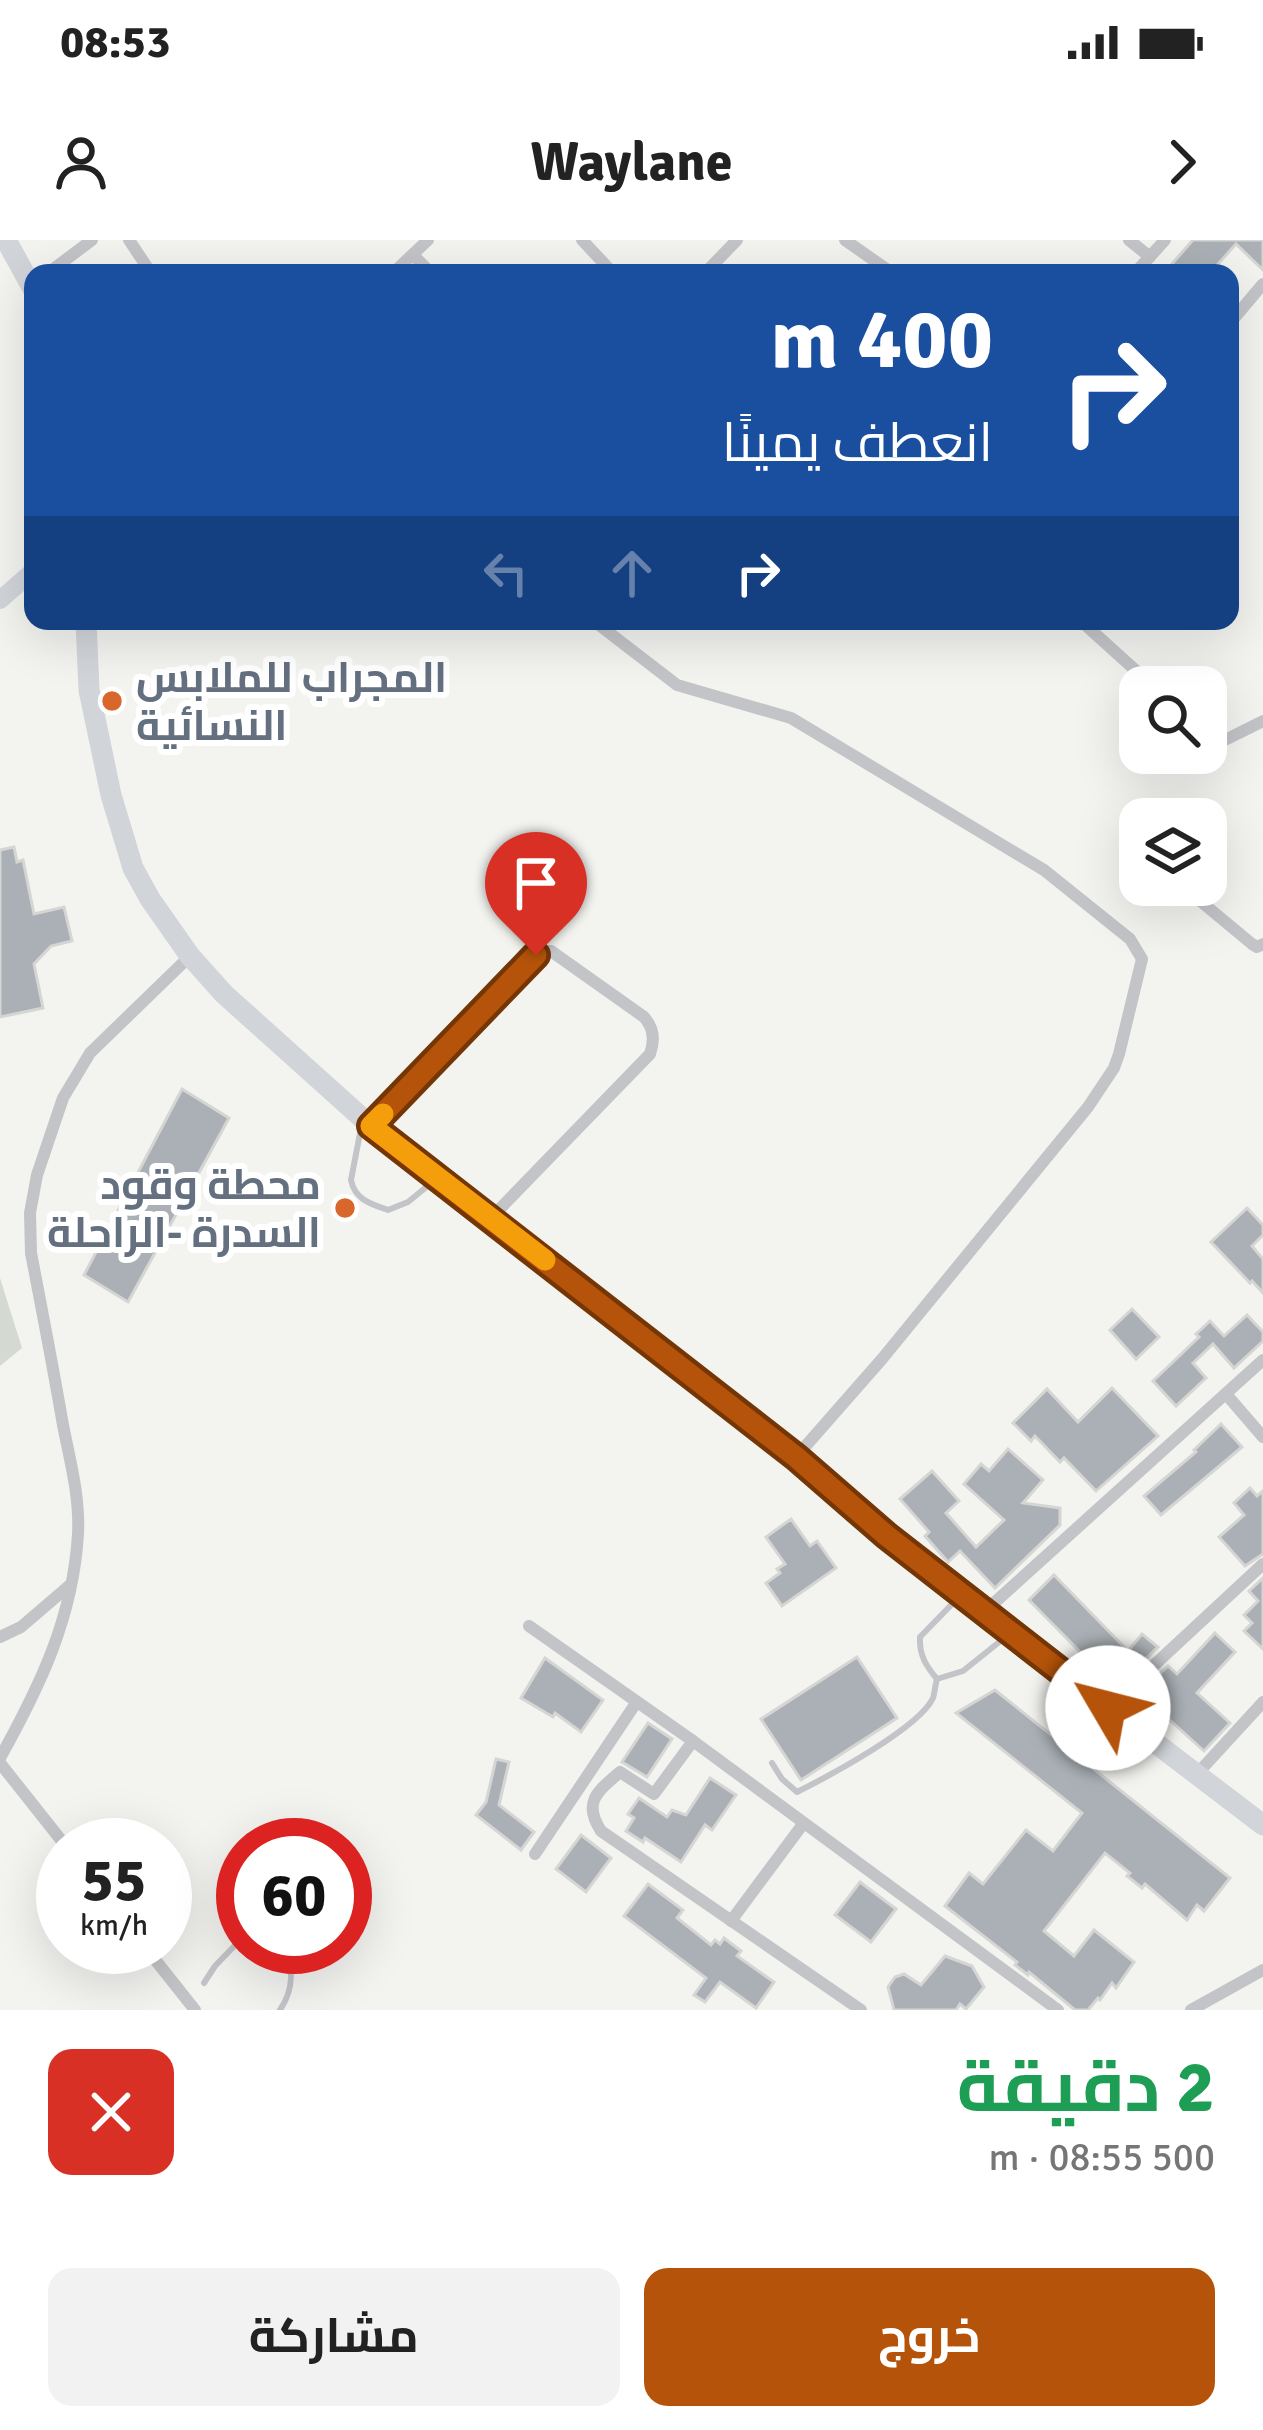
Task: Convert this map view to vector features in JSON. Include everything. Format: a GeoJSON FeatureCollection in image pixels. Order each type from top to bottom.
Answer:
{"type":"FeatureCollection","features":[{"type":"Feature","properties":{"kind":"main road"},"geometry":{"type":"LineString","coordinates":[[6,240],[24,272]]}},
{"type":"Feature","properties":{"kind":"main road"},"geometry":{"type":"LineString","coordinates":[[84,630],[89,690],[111,796],[133,868],[190,956],[224,994],[436,1179],[796,1457],[1010,1633],[1263,1825]]}},
{"type":"Feature","properties":{"kind":"street"},"geometry":{"type":"LineString","coordinates":[[60,264],[92,240]]}},
{"type":"Feature","properties":{"kind":"street"},"geometry":{"type":"LineString","coordinates":[[402,264],[428,240]]}},
{"type":"Feature","properties":{"kind":"street"},"geometry":{"type":"LineString","coordinates":[[582,240],[605,264]]}},
{"type":"Feature","properties":{"kind":"street"},"geometry":{"type":"LineString","coordinates":[[713,264],[737,240]]}},
{"type":"Feature","properties":{"kind":"street"},"geometry":{"type":"LineString","coordinates":[[845,240],[879,264]]}},
{"type":"Feature","properties":{"kind":"street"},"geometry":{"type":"LineString","coordinates":[[1129,240],[1150,257]]}},
{"type":"Feature","properties":{"kind":"street"},"geometry":{"type":"LineString","coordinates":[[1143,264],[1165,240]]}},
{"type":"Feature","properties":{"kind":"street"},"geometry":{"type":"LineString","coordinates":[[412,255],[422,264]]}},
{"type":"Feature","properties":{"kind":"street"},"geometry":{"type":"LineString","coordinates":[[1239,312],[1263,284]]}},
{"type":"Feature","properties":{"kind":"street"},"geometry":{"type":"LineString","coordinates":[[606,630],[677,685],[791,718],[1044,870],[1130,939],[1142,959],[1114,1068],[1088,1107],[796,1457]]}},
{"type":"Feature","properties":{"kind":"street"},"geometry":{"type":"LineString","coordinates":[[1091,630],[1131,666]]}},
{"type":"Feature","properties":{"kind":"street"},"geometry":{"type":"LineString","coordinates":[[1227,738],[1263,721]]}},
{"type":"Feature","properties":{"kind":"street"},"geometry":{"type":"LineString","coordinates":[[1206,906],[1252,944],[1263,944]]}},
{"type":"Feature","properties":{"kind":"street"},"geometry":{"type":"LineString","coordinates":[[367,1122],[542,952],[551,951],[644,1017],[652,1031],[650,1054],[491,1218]]}},
{"type":"Feature","properties":{"kind":"street"},"geometry":{"type":"LineString","coordinates":[[44,1818],[0,1761],[36,1694],[60,1630],[78,1533],[76,1488],[31,1253],[30,1213],[63,1098],[90,1053],[190,956]]}},
{"type":"Feature","properties":{"kind":"street"},"geometry":{"type":"LineString","coordinates":[[984,1612],[1263,1360]]}},
{"type":"Feature","properties":{"kind":"street"},"geometry":{"type":"LineString","coordinates":[[1226,1394],[1263,1437]]}},
{"type":"Feature","properties":{"kind":"street"},"geometry":{"type":"LineString","coordinates":[[1108,1708],[1263,1564]]}},
{"type":"Feature","properties":{"kind":"street"},"geometry":{"type":"LineString","coordinates":[[0,1637],[21,1628],[71,1584]]}},
{"type":"Feature","properties":{"kind":"street"},"geometry":{"type":"LineString","coordinates":[[529,1626],[1058,2010]]}},
{"type":"Feature","properties":{"kind":"street"},"geometry":{"type":"LineString","coordinates":[[1197,1774],[1263,1702]]}},
{"type":"Feature","properties":{"kind":"street"},"geometry":{"type":"LineString","coordinates":[[535,1854],[635,1703]]}},
{"type":"Feature","properties":{"kind":"street"},"geometry":{"type":"LineString","coordinates":[[693,1741],[654,1794],[620,1772],[601,1788],[593,1799],[592,1815],[601,1831],[861,2010]]}},
{"type":"Feature","properties":{"kind":"street"},"geometry":{"type":"LineString","coordinates":[[731,1921],[803,1824]]}},
{"type":"Feature","properties":{"kind":"street"},"geometry":{"type":"LineString","coordinates":[[1191,2010],[1263,1970]]}},
{"type":"Feature","properties":{"kind":"street"},"geometry":{"type":"LineString","coordinates":[[166,1974],[195,2010]]}},
{"type":"Feature","properties":{"kind":"lane"},"geometry":{"type":"LineString","coordinates":[[367,1122],[351,1180],[362,1200],[388,1210],[408,1202],[436,1179]]}},
{"type":"Feature","properties":{"kind":"lane"},"geometry":{"type":"LineString","coordinates":[[772,1763],[797,1792],[916,1720],[934,1697],[937,1679],[925,1664],[920,1637],[961,1594]]}},
{"type":"Feature","properties":{"kind":"lane"},"geometry":{"type":"LineString","coordinates":[[937,1679],[963,1671],[1010,1633]]}},
{"type":"Feature","properties":{"kind":"lane"},"geometry":{"type":"LineString","coordinates":[[204,1983],[216,1965]]}},
{"type":"Feature","properties":{"kind":"lane"},"geometry":{"type":"LineString","coordinates":[[280,2010],[292,1974]]}},
{"type":"Feature","properties":{"kind":"shaded area"},"geometry":{"type":"Polygon","coordinates":[[[0,1278],[22,1348],[0,1366],[0,1278]]]}},
{"type":"Feature","properties":{"kind":"building"},"geometry":{"type":"Polygon","coordinates":[[[1193,240],[1263,240],[1263,270],[1236,244],[1218,264],[1172,264],[1193,240]]]}},
{"type":"Feature","properties":{"kind":"building"},"geometry":{"type":"Polygon","coordinates":[[[14,847],[17,862],[23,860],[34,914],[64,907],[72,941],[51,946],[34,964],[43,1008],[0,1017],[0,850],[14,847]]]}},
{"type":"Feature","properties":{"kind":"building"},"geometry":{"type":"Polygon","coordinates":[[[182,1089],[229,1118],[128,1302],[84,1275],[182,1089]]]}},
{"type":"Feature","properties":{"kind":"building"},"geometry":{"type":"Polygon","coordinates":[[[1247,1208],[1263,1225],[1263,1235],[1252,1246],[1263,1259],[1263,1293],[1211,1242],[1247,1208]]]}},
{"type":"Feature","properties":{"kind":"building"},"geometry":{"type":"Polygon","coordinates":[[[1132,1309],[1159,1337],[1136,1359],[1110,1330],[1132,1309]]]}},
{"type":"Feature","properties":{"kind":"building"},"geometry":{"type":"Polygon","coordinates":[[[1247,1315],[1263,1332],[1263,1341],[1234,1368],[1213,1344],[1193,1363],[1206,1378],[1176,1406],[1153,1381],[1210,1321],[1224,1336],[1247,1315]]]}},
{"type":"Feature","properties":{"kind":"building"},"geometry":{"type":"Polygon","coordinates":[[[1112,1388],[1158,1436],[1096,1491],[1064,1458],[1060,1462],[1035,1436],[1031,1441],[1013,1423],[1047,1389],[1078,1422],[1112,1388]]]}},
{"type":"Feature","properties":{"kind":"building"},"geometry":{"type":"Polygon","coordinates":[[[1221,1424],[1242,1447],[1161,1515],[1144,1496],[1221,1424]]]}},
{"type":"Feature","properties":{"kind":"building"},"geometry":{"type":"Polygon","coordinates":[[[1008,1449],[1043,1480],[1023,1503],[1060,1508],[1060,1525],[995,1588],[960,1551],[948,1562],[900,1499],[932,1471],[959,1501],[946,1513],[976,1547],[1004,1520],[964,1484],[981,1464],[989,1471],[1008,1449]]]}},
{"type":"Feature","properties":{"kind":"building"},"geometry":{"type":"Polygon","coordinates":[[[1250,1488],[1257,1496],[1263,1491],[1263,1554],[1245,1566],[1219,1537],[1244,1515],[1234,1503],[1250,1488]]]}},
{"type":"Feature","properties":{"kind":"building"},"geometry":{"type":"Polygon","coordinates":[[[791,1519],[810,1546],[817,1541],[836,1568],[782,1606],[766,1583],[785,1564],[766,1537],[791,1519]]]}},
{"type":"Feature","properties":{"kind":"building"},"geometry":{"type":"Polygon","coordinates":[[[1054,1575],[1128,1651],[1142,1634],[1158,1647],[1123,1680],[1100,1660],[1094,1666],[1029,1600],[1054,1575]]]}},
{"type":"Feature","properties":{"kind":"building"},"geometry":{"type":"Polygon","coordinates":[[[1263,1578],[1263,1649],[1244,1631],[1252,1623],[1244,1615],[1258,1601],[1249,1591],[1263,1578]]]}},
{"type":"Feature","properties":{"kind":"building"},"geometry":{"type":"Polygon","coordinates":[[[1215,1633],[1235,1652],[1197,1693],[1230,1723],[1204,1751],[1140,1693],[1168,1666],[1177,1674],[1215,1633]]]}},
{"type":"Feature","properties":{"kind":"building"},"geometry":{"type":"Polygon","coordinates":[[[857,1657],[897,1718],[801,1780],[761,1719],[857,1657]]]}},
{"type":"Feature","properties":{"kind":"building"},"geometry":{"type":"Polygon","coordinates":[[[545,1658],[603,1700],[581,1732],[555,1713],[553,1717],[521,1698],[545,1658]]]}},
{"type":"Feature","properties":{"kind":"building"},"geometry":{"type":"Polygon","coordinates":[[[995,1690],[1230,1878],[1204,1911],[1197,1905],[1187,1920],[1145,1884],[1142,1888],[1127,1876],[1130,1873],[1105,1853],[1044,1931],[1074,1956],[1094,1930],[1134,1962],[1116,1988],[1112,1983],[1088,2010],[1075,2010],[945,1906],[969,1873],[983,1884],[1026,1830],[1053,1851],[1082,1813],[956,1713],[995,1690]]]}},
{"type":"Feature","properties":{"kind":"building"},"geometry":{"type":"Polygon","coordinates":[[[648,1723],[672,1739],[647,1777],[622,1762],[648,1723]]]}},
{"type":"Feature","properties":{"kind":"building"},"geometry":{"type":"Polygon","coordinates":[[[496,1759],[509,1762],[499,1805],[534,1832],[521,1850],[476,1815],[486,1802],[496,1759]]]}},
{"type":"Feature","properties":{"kind":"building"},"geometry":{"type":"Polygon","coordinates":[[[710,1778],[736,1795],[712,1830],[705,1825],[681,1862],[626,1831],[634,1818],[628,1814],[639,1798],[667,1817],[672,1810],[686,1815],[710,1778]]]}},
{"type":"Feature","properties":{"kind":"building"},"geometry":{"type":"Polygon","coordinates":[[[581,1835],[611,1858],[586,1892],[556,1869],[581,1835]]]}},
{"type":"Feature","properties":{"kind":"building"},"geometry":{"type":"Polygon","coordinates":[[[860,1882],[896,1909],[871,1942],[835,1915],[860,1882]]]}},
{"type":"Feature","properties":{"kind":"building"},"geometry":{"type":"Polygon","coordinates":[[[648,1884],[683,1910],[677,1918],[711,1945],[724,1938],[741,1951],[737,1956],[774,1982],[756,2008],[720,1982],[705,2002],[694,1995],[706,1978],[624,1916],[648,1884]]]}},
{"type":"Feature","properties":{"kind":"building"},"geometry":{"type":"Polygon","coordinates":[[[945,1956],[972,1966],[984,1987],[966,2009],[960,2004],[956,2010],[894,2010],[888,1987],[895,1977],[904,1974],[921,1985],[945,1956]]]}},
{"type":"Feature","properties":{"kind":"slow traffic"},"geometry":{"type":"LineString","coordinates":[[383,1114],[371,1126],[545,1260]]}},
{"type":"Feature","properties":{"kind":"place","name":"المجراب للملابس النسائية"},"geometry":{"type":"Point","coordinates":[112,701]}},
{"type":"Feature","properties":{"kind":"place","name":"محطة وقود السدرة -الراحلة"},"geometry":{"type":"Point","coordinates":[345,1208]}},
{"type":"Feature","properties":{"kind":"route"},"geometry":{"type":"LineString","coordinates":[[536,955],[371,1126],[796,1457],[887,1536],[1108,1708]]}}]}
